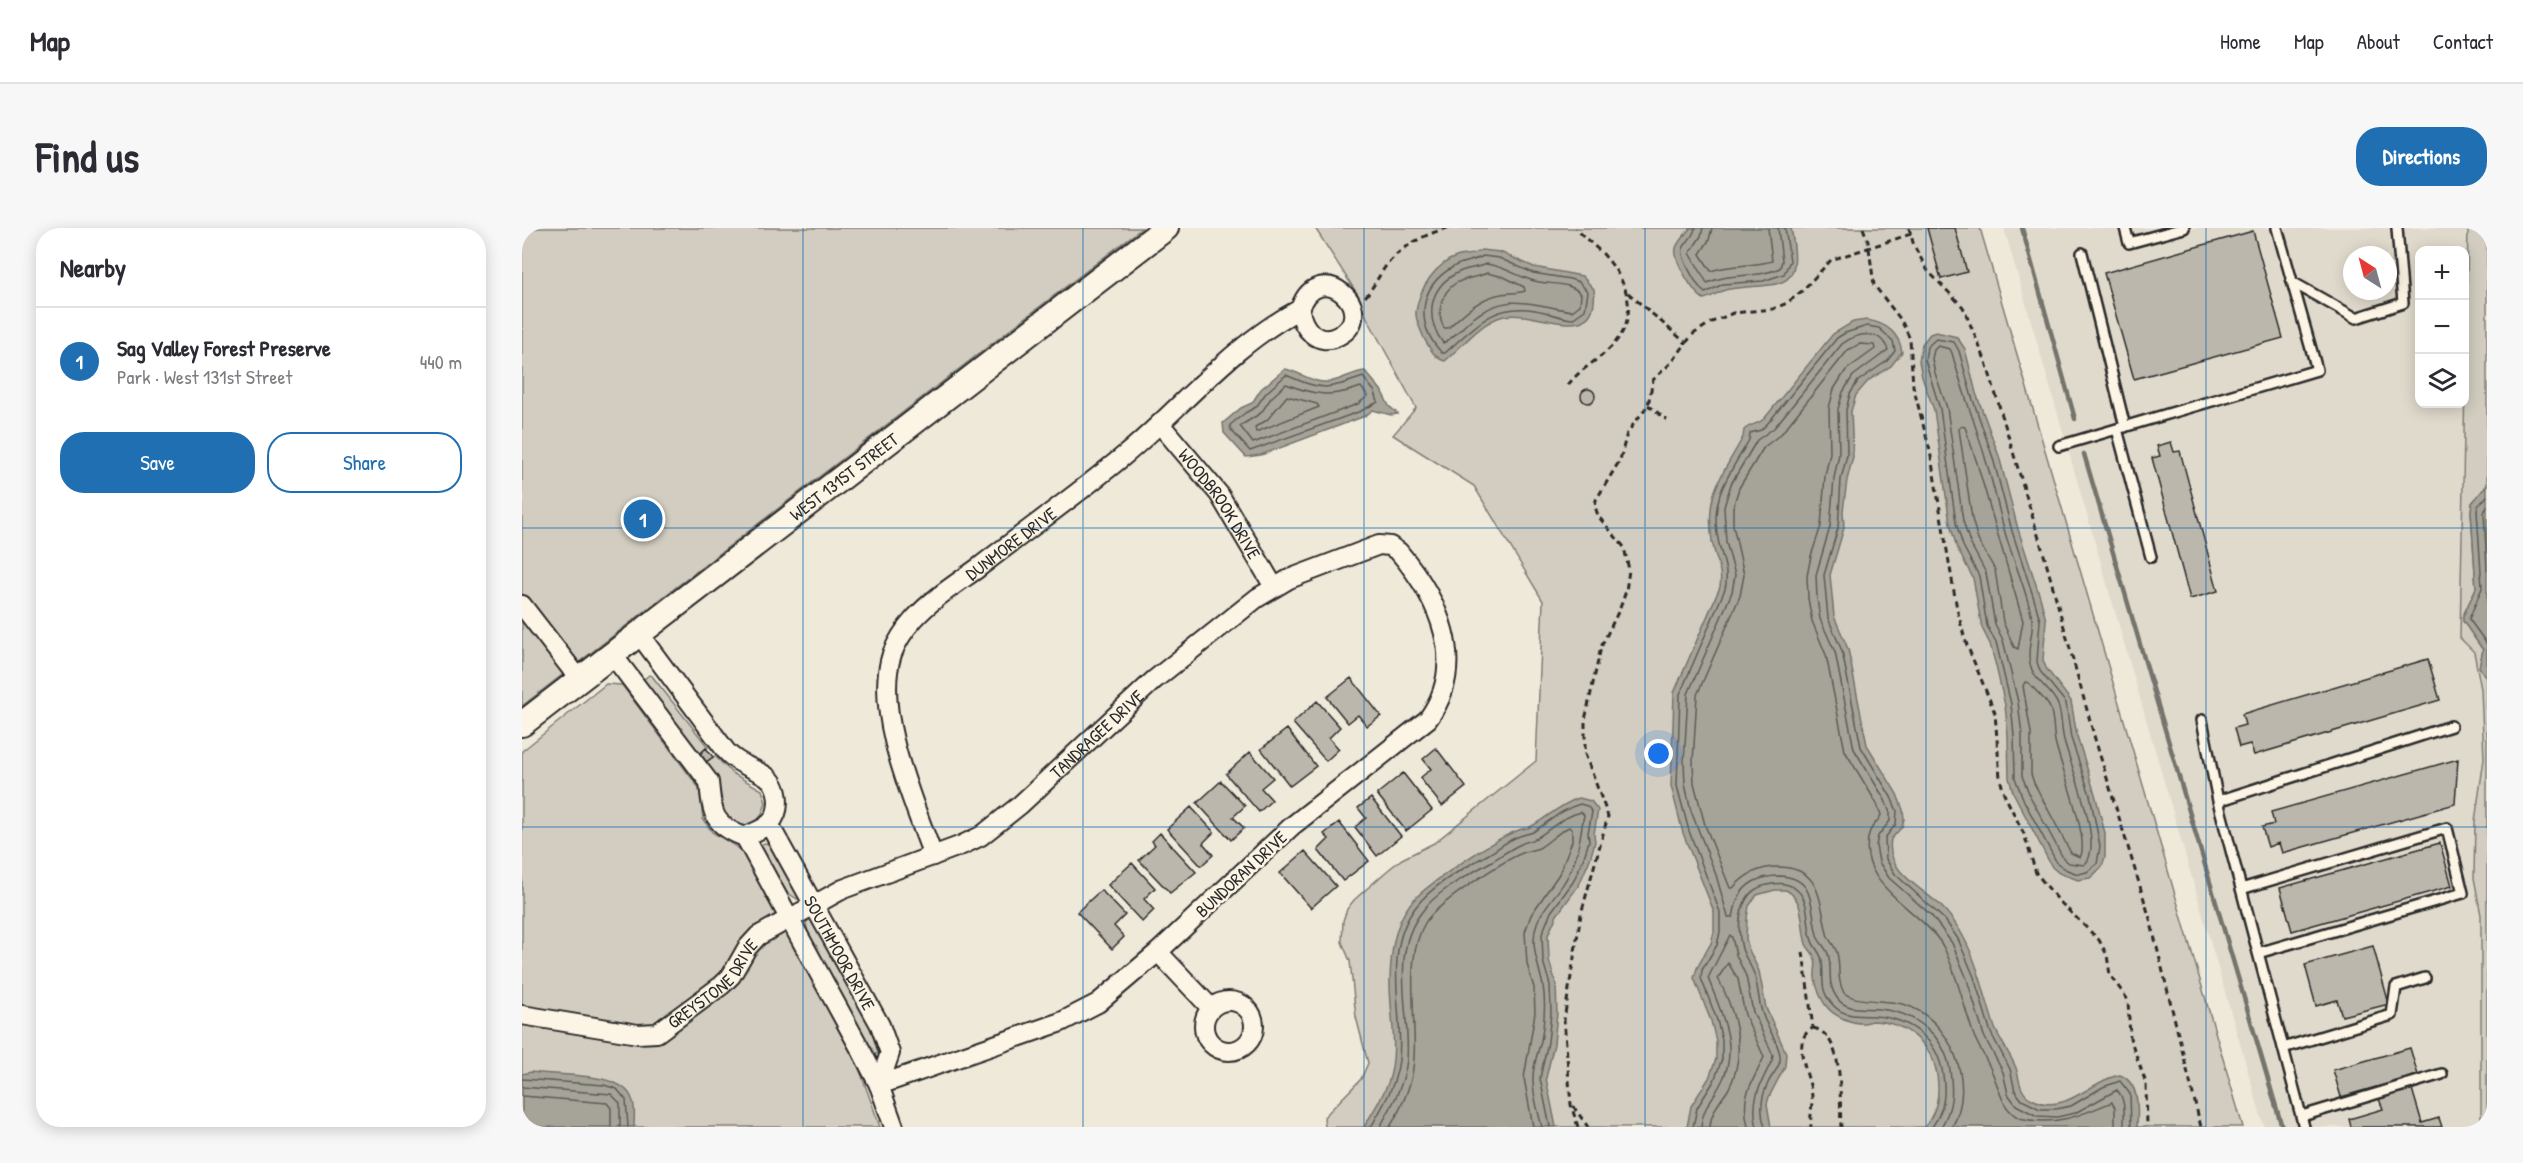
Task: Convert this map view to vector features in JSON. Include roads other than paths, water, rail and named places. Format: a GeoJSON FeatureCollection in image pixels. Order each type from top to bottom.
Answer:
{"type":"FeatureCollection","features":[{"type":"Feature","properties":{"kind":"street","name":"WEST 131ST STREET"},"geometry":{"type":"LineString","coordinates":[[522,724],[1166,228]]}},
{"type":"Feature","properties":{"kind":"street","name":"DUNMORE DRIVE"},"geometry":{"type":"LineString","coordinates":[[933,856],[907,778],[888,709],[886,689],[888,670],[900,636],[930,605],[1125,454],[1260,333],[1300,309],[1311,292],[1320,287],[1333,287],[1344,293],[1353,308],[1351,324],[1345,332],[1335,338],[1323,339],[1307,330],[1300,309]]}},
{"type":"Feature","properties":{"kind":"street","name":"WOODBROOK DRIVE"},"geometry":{"type":"LineString","coordinates":[[1160,424],[1212,484],[1274,587]]}},
{"type":"Feature","properties":{"kind":"street","name":"TANDRAGEE DRIVE"},"geometry":{"type":"LineString","coordinates":[[789,918],[843,889],[981,836],[1001,822],[1154,680],[1274,587],[1379,545],[1390,546],[1399,552]]}},
{"type":"Feature","properties":{"kind":"street","name":"BUNDORAN DRIVE"},"geometry":{"type":"LineString","coordinates":[[879,1085],[1083,1012],[1110,994],[1158,952],[1292,826],[1416,730],[1435,710],[1445,683],[1445,632],[1436,606],[1399,552]]}},
{"type":"Feature","properties":{"kind":"street"},"geometry":{"type":"LineString","coordinates":[[522,605],[580,680]]}},
{"type":"Feature","properties":{"kind":"street"},"geometry":{"type":"LineString","coordinates":[[612,654],[709,782],[711,807],[718,822],[735,834],[745,837],[770,824],[778,804],[774,784],[767,777],[734,760],[639,634]]}},
{"type":"Feature","properties":{"kind":"street","name":"SOUTHMOOR DRIVE"},"geometry":{"type":"LineString","coordinates":[[770,824],[880,1025],[890,1053],[879,1085]]}},
{"type":"Feature","properties":{"kind":"street","name":"SOUTHMOOR DRIVE"},"geometry":{"type":"LineString","coordinates":[[745,837],[879,1085],[894,1127]]}},
{"type":"Feature","properties":{"kind":"street","name":"GREYSTONE DRIVE"},"geometry":{"type":"LineString","coordinates":[[522,1016],[638,1034],[657,1033],[722,986],[731,976],[747,948],[758,936],[789,918]]}},
{"type":"Feature","properties":{"kind":"street"},"geometry":{"type":"LineString","coordinates":[[1158,952],[1211,1008]]}},
{"type":"Feature","properties":{"kind":"lane"},"geometry":{"type":"LineString","coordinates":[[2125,228],[2129,243],[2165,230],[2184,228]]}},
{"type":"Feature","properties":{"kind":"lane"},"geometry":{"type":"LineString","coordinates":[[2059,446],[2317,370],[2277,228]]}},
{"type":"Feature","properties":{"kind":"lane"},"geometry":{"type":"LineString","coordinates":[[2292,282],[2356,318],[2403,303],[2397,228]]}},
{"type":"Feature","properties":{"kind":"lane"},"geometry":{"type":"LineString","coordinates":[[2082,253],[2151,557]]}},
{"type":"Feature","properties":{"kind":"lane"},"geometry":{"type":"LineString","coordinates":[[2202,720],[2218,801],[2304,1127]]}},
{"type":"Feature","properties":{"kind":"lane"},"geometry":{"type":"LineString","coordinates":[[2218,801],[2451,726]]}},
{"type":"Feature","properties":{"kind":"lane"},"geometry":{"type":"LineString","coordinates":[[2241,889],[2447,828],[2463,893],[2258,953]]}},
{"type":"Feature","properties":{"kind":"lane"},"geometry":{"type":"LineString","coordinates":[[2283,1048],[2392,1015],[2396,987],[2425,978]]}},
{"type":"Feature","properties":{"kind":"lane"},"geometry":{"type":"LineString","coordinates":[[2302,1116],[2442,1074]]}},
{"type":"Feature","properties":{"kind":"water"},"geometry":{"type":"Polygon","coordinates":[[[1690,228],[1791,228],[1794,264],[1791,274],[1785,281],[1776,284],[1726,290],[1704,299],[1695,291],[1685,276],[1676,253],[1677,245],[1690,228]]]}},
{"type":"Feature","properties":{"kind":"water"},"geometry":{"type":"Polygon","coordinates":[[[1481,250],[1500,252],[1534,267],[1582,276],[1594,289],[1593,307],[1587,318],[1577,323],[1564,323],[1518,315],[1504,316],[1487,323],[1445,361],[1441,360],[1430,349],[1417,321],[1418,303],[1430,278],[1443,264],[1450,259],[1481,250]]]}},
{"type":"Feature","properties":{"kind":"water"},"geometry":{"type":"Polygon","coordinates":[[[1867,320],[1880,323],[1890,330],[1898,339],[1902,352],[1891,366],[1869,380],[1856,395],[1851,411],[1853,457],[1843,511],[1844,528],[1830,575],[1834,616],[1848,649],[1867,745],[1897,794],[1903,810],[1902,827],[1891,839],[1893,860],[1906,877],[1940,905],[1962,934],[1978,971],[1995,1028],[2014,1063],[2025,1093],[2032,1099],[2055,1104],[2120,1075],[2127,1079],[2134,1090],[2137,1127],[1925,1127],[1935,1109],[1938,1096],[1937,1075],[1929,1053],[1915,1036],[1896,1025],[1885,1022],[1849,1021],[1830,1010],[1816,985],[1816,961],[1806,944],[1797,900],[1786,890],[1775,890],[1757,895],[1749,906],[1746,939],[1759,971],[1766,1008],[1786,1053],[1785,1066],[1767,1104],[1771,1127],[1687,1127],[1691,1106],[1709,1078],[1716,1059],[1716,1041],[1711,1021],[1694,978],[1711,943],[1714,932],[1714,912],[1683,833],[1671,786],[1674,693],[1720,587],[1720,575],[1710,524],[1713,497],[1743,437],[1744,430],[1764,419],[1833,334],[1853,322],[1867,320]]]}},
{"type":"Feature","properties":{"kind":"water"},"geometry":{"type":"Polygon","coordinates":[[[1936,332],[1957,337],[1965,349],[1976,393],[1999,456],[2018,529],[2046,620],[2043,660],[2046,668],[2071,701],[2077,736],[2105,833],[2105,857],[2102,867],[2090,878],[2078,880],[2059,873],[2052,867],[2013,792],[2009,778],[2005,705],[1990,644],[1982,628],[1973,578],[1957,548],[1950,524],[1934,410],[1922,377],[1919,361],[1922,344],[1930,334],[1936,332]]]}},
{"type":"Feature","properties":{"kind":"water"},"geometry":{"type":"Polygon","coordinates":[[[1285,369],[1323,382],[1365,371],[1381,390],[1389,406],[1398,414],[1391,415],[1373,410],[1365,416],[1261,455],[1246,457],[1224,433],[1223,423],[1241,408],[1252,403],[1261,389],[1285,369]]]}},
{"type":"Feature","properties":{"kind":"water"},"geometry":{"type":"Polygon","coordinates":[[[2487,485],[2487,679],[2479,667],[2483,650],[2463,621],[2463,616],[2476,588],[2472,503],[2487,485]]]}},
{"type":"Feature","properties":{"kind":"water"},"geometry":{"type":"Polygon","coordinates":[[[1579,798],[1591,801],[1598,810],[1595,842],[1579,885],[1557,915],[1548,935],[1549,960],[1556,984],[1557,1013],[1554,1044],[1546,1078],[1556,1127],[1364,1127],[1386,1089],[1391,1070],[1394,1044],[1390,969],[1394,940],[1400,921],[1410,904],[1430,886],[1495,842],[1520,829],[1528,828],[1579,798]]]}},
{"type":"Feature","properties":{"kind":"water"},"geometry":{"type":"Polygon","coordinates":[[[531,1072],[588,1076],[616,1084],[626,1090],[632,1099],[634,1127],[522,1127],[522,1074],[531,1072]]]}},
{"type":"Feature","properties":{"kind":"waterway"},"geometry":{"type":"LineString","coordinates":[[2022,228],[2075,419]]}},
{"type":"Feature","properties":{"kind":"waterway"},"geometry":{"type":"LineString","coordinates":[[2084,454],[2282,1127]]}},
{"type":"Feature","properties":{"kind":"place","name":"Sag Valley Forest Preserve"},"geometry":{"type":"Point","coordinates":[643,519]}}]}
